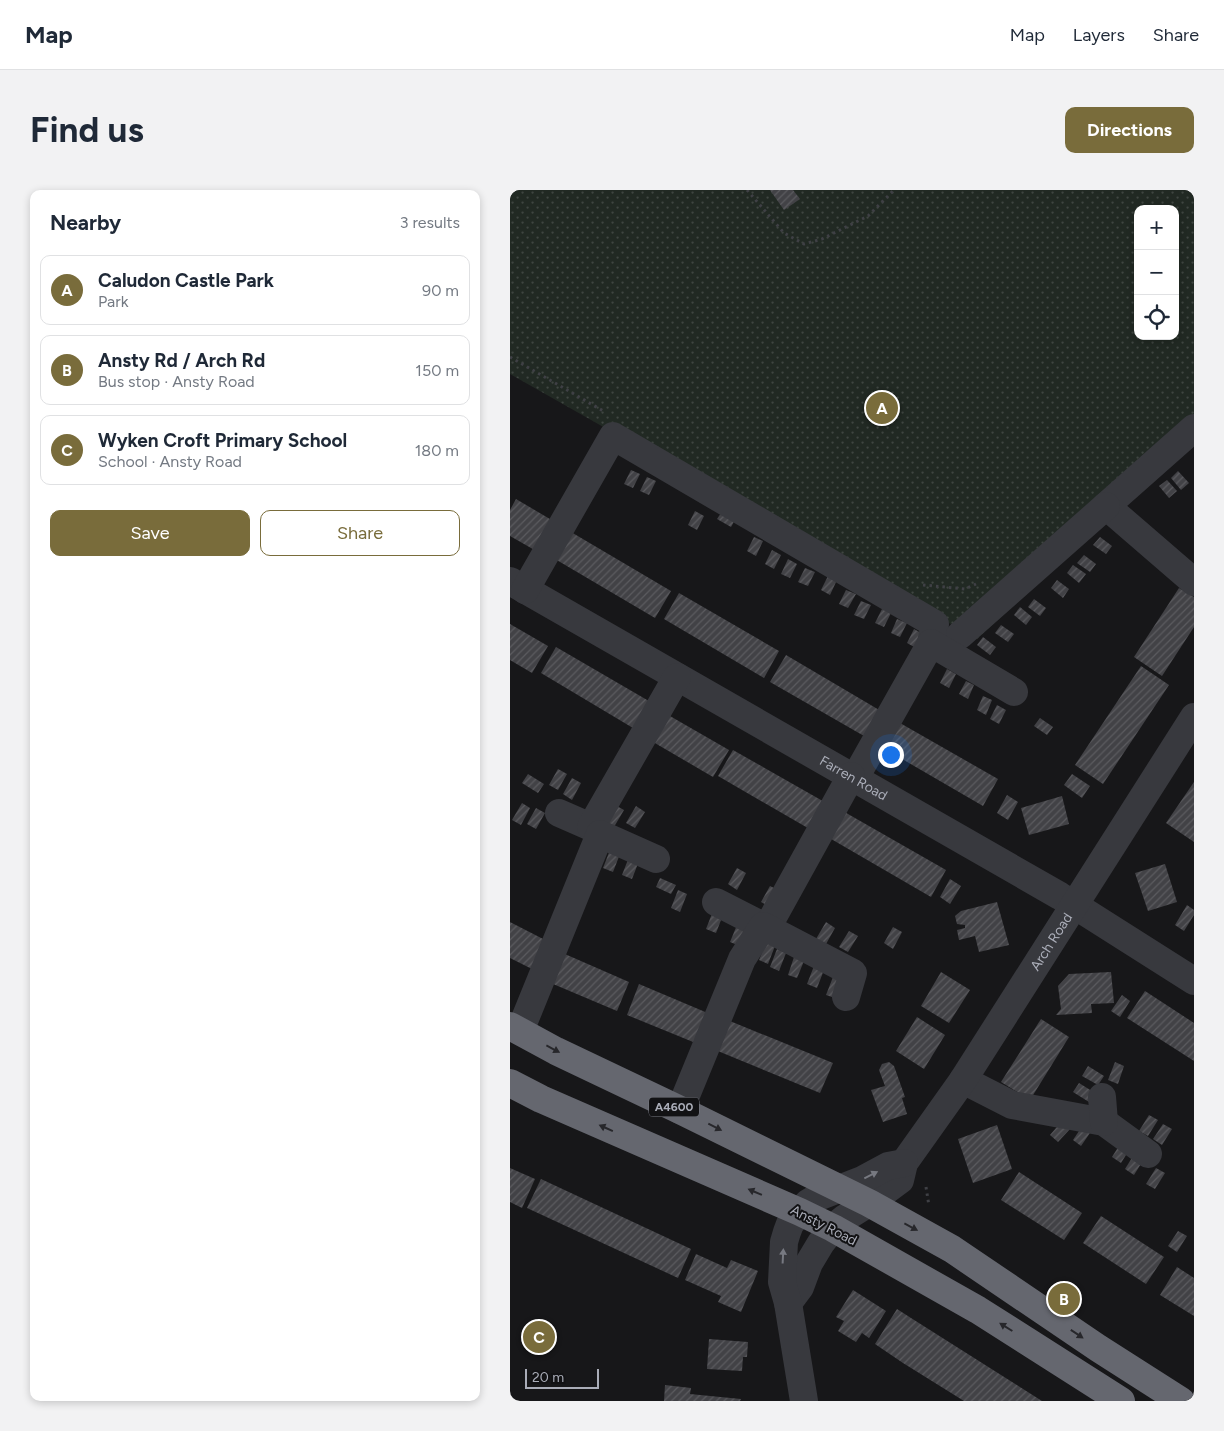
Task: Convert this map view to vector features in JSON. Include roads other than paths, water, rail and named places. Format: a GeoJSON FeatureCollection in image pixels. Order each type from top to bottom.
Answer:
{"type":"FeatureCollection","features":[{"type":"Feature","properties":{"kind":"highway","name":"A4600"},"geometry":{"type":"LineString","coordinates":[[515,1028],[556,1051],[838,1188],[952,1249],[1098,1348],[1181,1401]]}},
{"type":"Feature","properties":{"kind":"highway","name":"Ansty Road"},"geometry":{"type":"LineString","coordinates":[[510,1083],[541,1099],[833,1228],[978,1310],[1121,1401]]}},
{"type":"Feature","properties":{"kind":"street"},"geometry":{"type":"LineString","coordinates":[[960,635],[1194,428]]}},
{"type":"Feature","properties":{"kind":"street"},"geometry":{"type":"LineString","coordinates":[[518,586],[613,436],[935,624],[930,643],[853,777],[765,927],[742,959],[680,1110]]}},
{"type":"Feature","properties":{"kind":"street"},"geometry":{"type":"LineString","coordinates":[[1106,506],[1194,582]]}},
{"type":"Feature","properties":{"kind":"street","name":"Farren Road"},"geometry":{"type":"LineString","coordinates":[[518,586],[1074,905],[1194,981]]}},
{"type":"Feature","properties":{"kind":"street"},"geometry":{"type":"LineString","coordinates":[[930,643],[1014,692]]}},
{"type":"Feature","properties":{"kind":"street"},"geometry":{"type":"LineString","coordinates":[[515,1028],[595,831],[677,677]]}},
{"type":"Feature","properties":{"kind":"street","name":"Arch Road"},"geometry":{"type":"LineString","coordinates":[[904,1163],[963,1080],[1193,723]]}},
{"type":"Feature","properties":{"kind":"street"},"geometry":{"type":"LineString","coordinates":[[559,813],[656,859]]}},
{"type":"Feature","properties":{"kind":"street"},"geometry":{"type":"LineString","coordinates":[[716,902],[853,974],[846,997]]}},
{"type":"Feature","properties":{"kind":"street"},"geometry":{"type":"LineString","coordinates":[[963,1080],[1012,1104],[1103,1109],[1148,1154]]}},
{"type":"Feature","properties":{"kind":"street"},"geometry":{"type":"LineString","coordinates":[[788,1303],[800,1287],[808,1263],[833,1228],[900,1180],[904,1163],[888,1166],[862,1180],[818,1197],[808,1204],[790,1224],[784,1242],[782,1282],[788,1303],[804,1401]]}},
{"type":"Feature","properties":{"kind":"place","name":"Caludon Castle Park"},"geometry":{"type":"Point","coordinates":[882,408]}},
{"type":"Feature","properties":{"kind":"place","name":"Ansty Rd / Arch Rd"},"geometry":{"type":"Point","coordinates":[1064,1299]}},
{"type":"Feature","properties":{"kind":"place","name":"Wyken Croft Primary School"},"geometry":{"type":"Point","coordinates":[539,1337]}}]}
